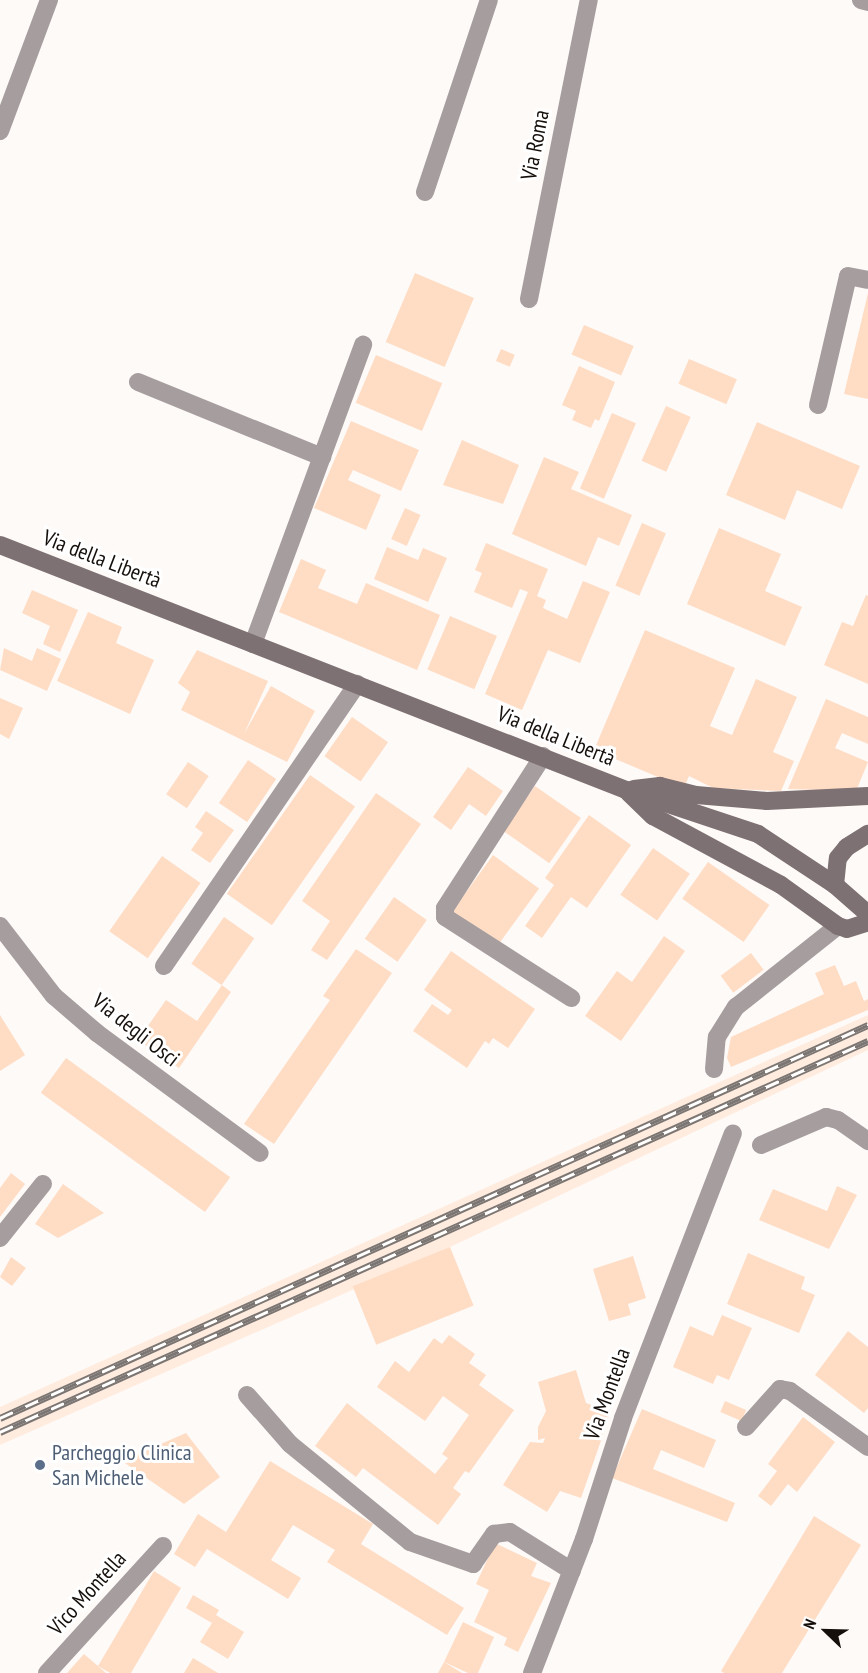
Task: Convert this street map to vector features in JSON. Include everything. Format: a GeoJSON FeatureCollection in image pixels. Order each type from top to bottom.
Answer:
{"type":"FeatureCollection","features":[{"type":"Feature","properties":{"kind":"main road","name":"Via della Libertà"},"geometry":{"type":"LineString","coordinates":[[0,546],[626,789],[758,834],[835,885],[868,914]]}},
{"type":"Feature","properties":{"kind":"main road"},"geometry":{"type":"LineString","coordinates":[[626,789],[660,786],[696,795],[767,801],[868,796]]}},
{"type":"Feature","properties":{"kind":"main road"},"geometry":{"type":"LineString","coordinates":[[626,789],[653,816],[772,880],[838,926],[847,929],[868,921]]}},
{"type":"Feature","properties":{"kind":"main road"},"geometry":{"type":"LineString","coordinates":[[835,885],[838,858],[847,847],[868,834]]}},
{"type":"Feature","properties":{"kind":"street"},"geometry":{"type":"LineString","coordinates":[[0,131],[49,0]]}},
{"type":"Feature","properties":{"kind":"street"},"geometry":{"type":"LineString","coordinates":[[425,192],[489,0]]}},
{"type":"Feature","properties":{"kind":"street","name":"Via Roma"},"geometry":{"type":"LineString","coordinates":[[530,299],[589,0]]}},
{"type":"Feature","properties":{"kind":"street"},"geometry":{"type":"LineString","coordinates":[[861,0],[868,2]]}},
{"type":"Feature","properties":{"kind":"street"},"geometry":{"type":"LineString","coordinates":[[818,405],[848,276],[868,280]]}},
{"type":"Feature","properties":{"kind":"street"},"geometry":{"type":"LineString","coordinates":[[253,644],[363,345]]}},
{"type":"Feature","properties":{"kind":"street"},"geometry":{"type":"LineString","coordinates":[[138,382],[322,457]]}},
{"type":"Feature","properties":{"kind":"street"},"geometry":{"type":"LineString","coordinates":[[164,966],[357,684]]}},
{"type":"Feature","properties":{"kind":"street"},"geometry":{"type":"LineString","coordinates":[[543,756],[445,908],[445,918],[571,998]]}},
{"type":"Feature","properties":{"kind":"street","name":"Via degli Osci"},"geometry":{"type":"LineString","coordinates":[[0,926],[54,996],[89,1026],[260,1153]]}},
{"type":"Feature","properties":{"kind":"street"},"geometry":{"type":"LineString","coordinates":[[714,1069],[717,1037],[736,1007],[838,926]]}},
{"type":"Feature","properties":{"kind":"street"},"geometry":{"type":"LineString","coordinates":[[761,1145],[826,1117],[838,1119],[868,1141]]}},
{"type":"Feature","properties":{"kind":"street","name":"Via Montella"},"geometry":{"type":"LineString","coordinates":[[532,1673],[572,1571],[622,1418],[733,1133]]}},
{"type":"Feature","properties":{"kind":"street"},"geometry":{"type":"LineString","coordinates":[[0,1238],[43,1184]]}},
{"type":"Feature","properties":{"kind":"street"},"geometry":{"type":"LineString","coordinates":[[746,1427],[780,1389],[790,1391],[868,1447]]}},
{"type":"Feature","properties":{"kind":"street"},"geometry":{"type":"LineString","coordinates":[[247,1395],[291,1444],[410,1542],[473,1564],[494,1534],[510,1532],[572,1571]]}},
{"type":"Feature","properties":{"kind":"street","name":"Vico Montella"},"geometry":{"type":"LineString","coordinates":[[47,1673],[163,1546]]}},
{"type":"Feature","properties":{"kind":"shaded area"},"geometry":{"type":"Polygon","coordinates":[[[868,1015],[868,1050],[450,1247],[0,1445],[0,1407],[868,1015]]]}},
{"type":"Feature","properties":{"kind":"building"},"geometry":{"type":"Polygon","coordinates":[[[415,273],[474,298],[445,367],[386,342],[415,273]]]}},
{"type":"Feature","properties":{"kind":"building"},"geometry":{"type":"Polygon","coordinates":[[[868,293],[868,399],[844,394],[868,293]]]}},
{"type":"Feature","properties":{"kind":"building"},"geometry":{"type":"Polygon","coordinates":[[[584,325],[634,346],[621,376],[571,354],[584,325]]]}},
{"type":"Feature","properties":{"kind":"building"},"geometry":{"type":"Polygon","coordinates":[[[501,349],[515,355],[510,367],[496,361],[501,349]]]}},
{"type":"Feature","properties":{"kind":"building"},"geometry":{"type":"Polygon","coordinates":[[[376,355],[442,383],[422,431],[356,403],[376,355]]]}},
{"type":"Feature","properties":{"kind":"building"},"geometry":{"type":"Polygon","coordinates":[[[689,359],[737,379],[726,404],[678,384],[689,359]]]}},
{"type":"Feature","properties":{"kind":"building"},"geometry":{"type":"Polygon","coordinates":[[[579,366],[615,382],[599,421],[595,419],[591,428],[572,420],[576,411],[562,405],[579,366]]]}},
{"type":"Feature","properties":{"kind":"building"},"geometry":{"type":"Polygon","coordinates":[[[666,406],[691,417],[666,472],[642,461],[666,406]]]}},
{"type":"Feature","properties":{"kind":"building"},"geometry":{"type":"Polygon","coordinates":[[[612,413],[636,423],[604,499],[580,488],[612,413]]]}},
{"type":"Feature","properties":{"kind":"building"},"geometry":{"type":"Polygon","coordinates":[[[351,421],[419,450],[401,491],[353,470],[348,480],[381,495],[366,530],[314,508],[351,421]]]}},
{"type":"Feature","properties":{"kind":"building"},"geometry":{"type":"Polygon","coordinates":[[[757,422],[860,466],[842,509],[797,490],[785,520],[726,495],[757,422]]]}},
{"type":"Feature","properties":{"kind":"building"},"geometry":{"type":"Polygon","coordinates":[[[462,440],[519,465],[503,504],[443,485],[462,440]]]}},
{"type":"Feature","properties":{"kind":"building"},"geometry":{"type":"Polygon","coordinates":[[[544,457],[579,472],[571,489],[632,515],[619,546],[598,537],[586,566],[512,534],[544,457]]]}},
{"type":"Feature","properties":{"kind":"building"},"geometry":{"type":"Polygon","coordinates":[[[405,508],[421,515],[407,546],[391,539],[405,508]]]}},
{"type":"Feature","properties":{"kind":"building"},"geometry":{"type":"Polygon","coordinates":[[[642,523],[666,533],[639,596],[615,586],[642,523]]]}},
{"type":"Feature","properties":{"kind":"building"},"geometry":{"type":"Polygon","coordinates":[[[719,528],[781,554],[765,591],[802,607],[785,646],[687,604],[719,528]]]}},
{"type":"Feature","properties":{"kind":"building"},"geometry":{"type":"Polygon","coordinates":[[[486,543],[548,569],[537,596],[546,600],[543,608],[567,619],[583,581],[610,592],[580,663],[548,650],[522,710],[485,694],[528,592],[520,589],[512,608],[474,592],[482,573],[475,570],[486,543]]]}},
{"type":"Feature","properties":{"kind":"building"},"geometry":{"type":"Polygon","coordinates":[[[387,547],[418,560],[423,548],[447,558],[428,602],[374,579],[387,547]]]}},
{"type":"Feature","properties":{"kind":"building"},"geometry":{"type":"Polygon","coordinates":[[[301,559],[326,570],[318,588],[357,604],[366,583],[440,615],[417,670],[279,612],[301,559]]]}},
{"type":"Feature","properties":{"kind":"building"},"geometry":{"type":"Polygon","coordinates":[[[32,590],[78,610],[60,652],[43,644],[50,626],[22,613],[32,590]]]}},
{"type":"Feature","properties":{"kind":"building"},"geometry":{"type":"Polygon","coordinates":[[[866,595],[868,596],[868,684],[824,665],[842,622],[853,626],[866,595]]]}},
{"type":"Feature","properties":{"kind":"building"},"geometry":{"type":"Polygon","coordinates":[[[88,612],[122,627],[116,643],[154,660],[130,714],[57,681],[88,612]]]}},
{"type":"Feature","properties":{"kind":"building"},"geometry":{"type":"Polygon","coordinates":[[[450,616],[497,636],[474,689],[427,669],[450,616]]]}},
{"type":"Feature","properties":{"kind":"building"},"geometry":{"type":"Polygon","coordinates":[[[645,630],[735,668],[710,726],[732,735],[756,679],[797,697],[773,752],[794,761],[781,791],[713,788],[689,776],[684,788],[594,750],[645,630]]]}},
{"type":"Feature","properties":{"kind":"building"},"geometry":{"type":"Polygon","coordinates":[[[4,648],[32,661],[37,648],[61,659],[47,691],[0,670],[4,648]]]}},
{"type":"Feature","properties":{"kind":"building"},"geometry":{"type":"Polygon","coordinates":[[[197,650],[268,681],[244,734],[271,686],[315,711],[287,762],[181,710],[190,692],[178,683],[197,650]]]}},
{"type":"Feature","properties":{"kind":"building"},"geometry":{"type":"Polygon","coordinates":[[[0,698],[23,708],[9,739],[0,734],[0,698]]]}},
{"type":"Feature","properties":{"kind":"building"},"geometry":{"type":"Polygon","coordinates":[[[826,699],[868,717],[868,744],[842,733],[835,748],[868,762],[856,791],[788,789],[826,699]]]}},
{"type":"Feature","properties":{"kind":"building"},"geometry":{"type":"Polygon","coordinates":[[[352,717],[388,742],[361,782],[324,756],[352,717]]]}},
{"type":"Feature","properties":{"kind":"building"},"geometry":{"type":"Polygon","coordinates":[[[248,760],[276,779],[247,822],[219,803],[248,760]]]}},
{"type":"Feature","properties":{"kind":"building"},"geometry":{"type":"Polygon","coordinates":[[[188,762],[209,776],[187,808],[166,794],[188,762]]]}},
{"type":"Feature","properties":{"kind":"building"},"geometry":{"type":"Polygon","coordinates":[[[468,767],[503,791],[486,816],[469,804],[451,830],[433,817],[468,767]]]}},
{"type":"Feature","properties":{"kind":"building"},"geometry":{"type":"Polygon","coordinates":[[[310,775],[355,807],[272,925],[227,894],[310,775]]]}},
{"type":"Feature","properties":{"kind":"building"},"geometry":{"type":"Polygon","coordinates":[[[535,786],[581,818],[549,863],[503,831],[535,786]]]}},
{"type":"Feature","properties":{"kind":"building"},"geometry":{"type":"Polygon","coordinates":[[[376,793],[421,824],[327,960],[311,950],[330,921],[302,901],[376,793]]]}},
{"type":"Feature","properties":{"kind":"building"},"geometry":{"type":"Polygon","coordinates":[[[206,811],[234,830],[210,863],[191,850],[203,833],[195,827],[206,811]]]}},
{"type":"Feature","properties":{"kind":"building"},"geometry":{"type":"Polygon","coordinates":[[[589,815],[631,845],[587,908],[571,897],[542,938],[525,926],[554,885],[545,878],[589,815]]]}},
{"type":"Feature","properties":{"kind":"building"},"geometry":{"type":"Polygon","coordinates":[[[653,848],[690,874],[657,921],[620,895],[653,848]]]}},
{"type":"Feature","properties":{"kind":"building"},"geometry":{"type":"Polygon","coordinates":[[[493,855],[539,889],[498,945],[452,912],[493,855]]]}},
{"type":"Feature","properties":{"kind":"building"},"geometry":{"type":"Polygon","coordinates":[[[162,856],[201,883],[148,958],[109,931],[162,856]]]}},
{"type":"Feature","properties":{"kind":"building"},"geometry":{"type":"Polygon","coordinates":[[[708,862],[769,905],[744,942],[682,899],[708,862]]]}},
{"type":"Feature","properties":{"kind":"building"},"geometry":{"type":"Polygon","coordinates":[[[394,897],[427,920],[398,962],[365,939],[394,897]]]}},
{"type":"Feature","properties":{"kind":"building"},"geometry":{"type":"Polygon","coordinates":[[[224,917],[254,938],[222,985],[191,964],[224,917]]]}},
{"type":"Feature","properties":{"kind":"building"},"geometry":{"type":"Polygon","coordinates":[[[664,936],[685,951],[621,1041],[585,1016],[617,971],[632,982],[664,936]]]}},
{"type":"Feature","properties":{"kind":"building"},"geometry":{"type":"Polygon","coordinates":[[[356,949],[392,973],[274,1144],[244,1124],[330,1000],[323,996],[356,949]]]}},
{"type":"Feature","properties":{"kind":"building"},"geometry":{"type":"Polygon","coordinates":[[[451,951],[535,1009],[508,1048],[493,1038],[489,1044],[485,1041],[467,1068],[413,1031],[432,1004],[448,1015],[452,1010],[424,990],[451,951]]]}},
{"type":"Feature","properties":{"kind":"building"},"geometry":{"type":"Polygon","coordinates":[[[751,953],[764,970],[733,993],[721,976],[751,953]]]}},
{"type":"Feature","properties":{"kind":"building"},"geometry":{"type":"Polygon","coordinates":[[[835,965],[844,986],[856,981],[864,1001],[868,999],[868,1010],[731,1067],[727,1058],[731,1037],[824,994],[815,973],[835,965]]]}},
{"type":"Feature","properties":{"kind":"building"},"geometry":{"type":"Polygon","coordinates":[[[222,985],[231,992],[179,1068],[138,1040],[166,1000],[197,1021],[222,985]]]}},
{"type":"Feature","properties":{"kind":"building"},"geometry":{"type":"Polygon","coordinates":[[[0,1015],[25,1055],[0,1071],[0,1015]]]}},
{"type":"Feature","properties":{"kind":"building"},"geometry":{"type":"Polygon","coordinates":[[[66,1058],[230,1177],[205,1212],[41,1093],[66,1058]]]}},
{"type":"Feature","properties":{"kind":"building"},"geometry":{"type":"Polygon","coordinates":[[[11,1173],[25,1184],[0,1217],[0,1188],[11,1173]]]}},
{"type":"Feature","properties":{"kind":"building"},"geometry":{"type":"Polygon","coordinates":[[[63,1184],[104,1213],[58,1238],[35,1224],[63,1184]]]}},
{"type":"Feature","properties":{"kind":"building"},"geometry":{"type":"Polygon","coordinates":[[[837,1186],[857,1195],[829,1249],[759,1220],[773,1189],[827,1211],[837,1186]]]}},
{"type":"Feature","properties":{"kind":"building"},"geometry":{"type":"Polygon","coordinates":[[[450,1247],[474,1305],[376,1345],[353,1286],[450,1247]]]}},
{"type":"Feature","properties":{"kind":"building"},"geometry":{"type":"Polygon","coordinates":[[[748,1253],[805,1277],[801,1289],[815,1295],[799,1333],[727,1304],[748,1253]]]}},
{"type":"Feature","properties":{"kind":"building"},"geometry":{"type":"Polygon","coordinates":[[[633,1256],[646,1298],[628,1304],[631,1315],[609,1321],[593,1269],[633,1256]]]}},
{"type":"Feature","properties":{"kind":"building"},"geometry":{"type":"Polygon","coordinates":[[[11,1257],[26,1268],[12,1286],[0,1277],[11,1257]]]}},
{"type":"Feature","properties":{"kind":"building"},"geometry":{"type":"Polygon","coordinates":[[[722,1315],[752,1328],[729,1380],[717,1375],[713,1384],[673,1367],[690,1326],[713,1336],[722,1315]]]}},
{"type":"Feature","properties":{"kind":"building"},"geometry":{"type":"Polygon","coordinates":[[[848,1331],[868,1347],[868,1408],[864,1413],[815,1375],[848,1331]]]}},
{"type":"Feature","properties":{"kind":"building"},"geometry":{"type":"Polygon","coordinates":[[[449,1335],[475,1354],[469,1363],[486,1375],[479,1385],[514,1410],[469,1473],[465,1471],[453,1488],[461,1494],[438,1525],[363,1468],[356,1477],[315,1446],[347,1403],[435,1474],[448,1458],[442,1454],[469,1415],[443,1396],[425,1421],[377,1387],[395,1361],[409,1372],[434,1338],[442,1344],[449,1335]]]}},
{"type":"Feature","properties":{"kind":"building"},"geometry":{"type":"Polygon","coordinates":[[[576,1370],[586,1403],[611,1412],[581,1498],[560,1491],[547,1512],[503,1485],[530,1442],[543,1443],[545,1438],[538,1440],[538,1427],[546,1411],[538,1382],[576,1370]]]}},
{"type":"Feature","properties":{"kind":"building"},"geometry":{"type":"Polygon","coordinates":[[[725,1401],[746,1410],[741,1421],[720,1412],[725,1401]]]}},
{"type":"Feature","properties":{"kind":"building"},"geometry":{"type":"Polygon","coordinates":[[[642,1409],[716,1440],[704,1468],[661,1450],[653,1469],[735,1503],[727,1522],[612,1478],[642,1409]]]}},
{"type":"Feature","properties":{"kind":"building"},"geometry":{"type":"Polygon","coordinates":[[[803,1417],[835,1442],[797,1492],[788,1484],[771,1506],[758,1496],[777,1471],[768,1464],[803,1417]]]}},
{"type":"Feature","properties":{"kind":"building"},"geometry":{"type":"Polygon","coordinates":[[[186,1433],[220,1477],[184,1504],[122,1461],[186,1433]]]}},
{"type":"Feature","properties":{"kind":"building"},"geometry":{"type":"Polygon","coordinates":[[[270,1461],[373,1524],[361,1544],[464,1608],[447,1635],[327,1562],[335,1550],[293,1525],[271,1560],[301,1578],[288,1599],[207,1549],[195,1567],[174,1554],[198,1514],[226,1532],[270,1461]]]}},
{"type":"Feature","properties":{"kind":"building"},"geometry":{"type":"Polygon","coordinates":[[[814,1516],[861,1545],[782,1673],[724,1673],[721,1671],[814,1516]]]}},
{"type":"Feature","properties":{"kind":"building"},"geometry":{"type":"Polygon","coordinates":[[[495,1543],[537,1563],[531,1576],[551,1583],[518,1652],[504,1645],[507,1638],[474,1622],[489,1590],[476,1584],[495,1543]]]}},
{"type":"Feature","properties":{"kind":"building"},"geometry":{"type":"Polygon","coordinates":[[[154,1571],[181,1588],[131,1673],[110,1673],[98,1666],[154,1571]]]}},
{"type":"Feature","properties":{"kind":"building"},"geometry":{"type":"Polygon","coordinates":[[[193,1595],[219,1610],[216,1615],[244,1632],[228,1659],[200,1642],[212,1623],[186,1608],[193,1595]]]}},
{"type":"Feature","properties":{"kind":"building"},"geometry":{"type":"Polygon","coordinates":[[[463,1622],[494,1637],[478,1673],[468,1673],[444,1662],[463,1622]]]}},
{"type":"Feature","properties":{"kind":"building"},"geometry":{"type":"Polygon","coordinates":[[[84,1654],[98,1666],[106,1673],[67,1673],[84,1654]]]}},
{"type":"Feature","properties":{"kind":"building"},"geometry":{"type":"Polygon","coordinates":[[[193,1658],[218,1673],[184,1673],[193,1658]]]}},
{"type":"Feature","properties":{"kind":"building"},"geometry":{"type":"Polygon","coordinates":[[[444,1662],[462,1673],[438,1673],[444,1662]]]}},
{"type":"Feature","properties":{"kind":"railway"},"geometry":{"type":"LineString","coordinates":[[0,1418],[868,1025]]}},
{"type":"Feature","properties":{"kind":"railway"},"geometry":{"type":"LineString","coordinates":[[0,1432],[868,1041]]}},
{"type":"Feature","properties":{"kind":"place","name":"Parcheggio Clinica San Michele"},"geometry":{"type":"Point","coordinates":[40,1465]}}]}
